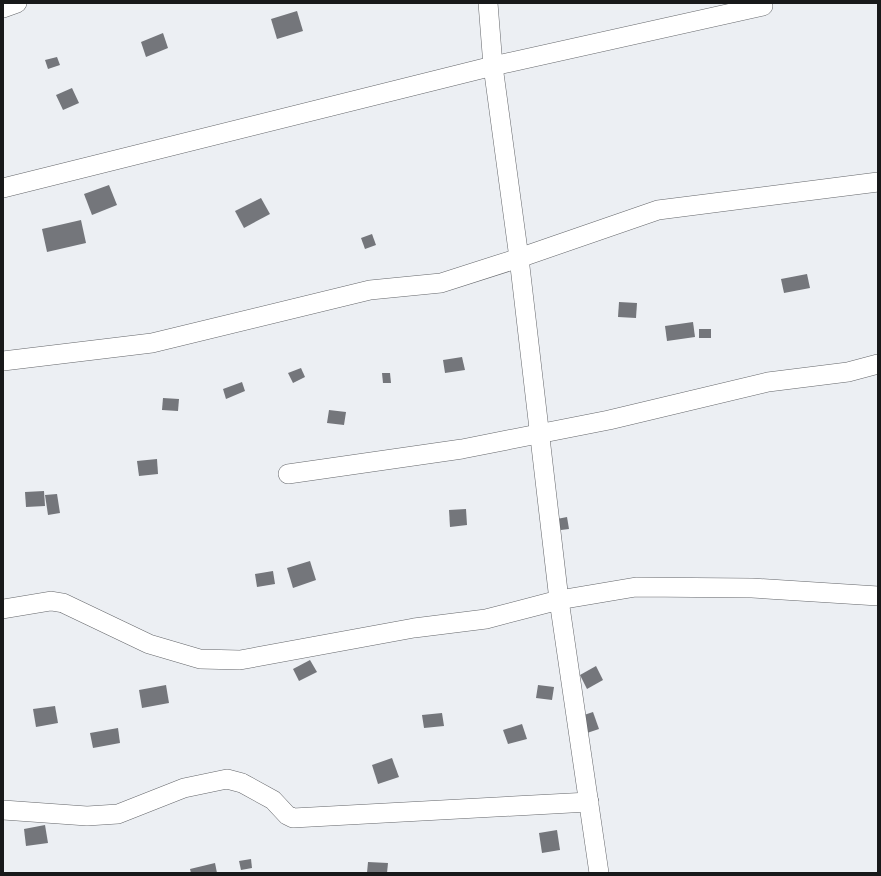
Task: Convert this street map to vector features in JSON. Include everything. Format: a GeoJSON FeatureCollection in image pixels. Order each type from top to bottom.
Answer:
{"type":"FeatureCollection","features":[{"type":"Feature","properties":{"kind":"street"},"geometry":{"type":"LineString","coordinates":[[3,8],[17,3]]}},
{"type":"Feature","properties":{"kind":"street"},"geometry":{"type":"LineString","coordinates":[[488,3],[493,66],[518,258],[559,600],[599,873]]}},
{"type":"Feature","properties":{"kind":"street"},"geometry":{"type":"LineString","coordinates":[[3,188],[493,66],[763,6]]}},
{"type":"Feature","properties":{"kind":"street"},"geometry":{"type":"LineString","coordinates":[[3,361],[152,344],[370,290],[441,283],[658,210],[878,182]]}},
{"type":"Feature","properties":{"kind":"street"},"geometry":{"type":"LineString","coordinates":[[288,474],[462,449],[609,420],[768,382],[848,372],[878,364]]}},
{"type":"Feature","properties":{"kind":"street"},"geometry":{"type":"LineString","coordinates":[[3,609],[51,601],[62,603],[149,644],[200,659],[240,660],[414,628],[486,620],[559,600],[636,587],[752,588],[878,596]]}},
{"type":"Feature","properties":{"kind":"street"},"geometry":{"type":"LineString","coordinates":[[3,810],[86,816],[118,814],[184,788],[227,779],[242,783],[273,800],[293,818],[589,802]]}},
{"type":"Feature","properties":{"kind":"building"},"geometry":{"type":"Polygon","coordinates":[[[297,11],[303,31],[277,39],[271,19],[297,11]]]}},
{"type":"Feature","properties":{"kind":"building"},"geometry":{"type":"Polygon","coordinates":[[[163,33],[168,48],[146,57],[141,42],[163,33]]]}},
{"type":"Feature","properties":{"kind":"building"},"geometry":{"type":"Polygon","coordinates":[[[57,57],[60,65],[48,69],[45,60],[57,57]]]}},
{"type":"Feature","properties":{"kind":"building"},"geometry":{"type":"Polygon","coordinates":[[[72,88],[79,103],[63,110],[56,95],[72,88]]]}},
{"type":"Feature","properties":{"kind":"building"},"geometry":{"type":"Polygon","coordinates":[[[109,185],[117,205],[92,215],[84,194],[109,185]]]}},
{"type":"Feature","properties":{"kind":"building"},"geometry":{"type":"Polygon","coordinates":[[[261,198],[270,214],[244,228],[235,211],[261,198]]]}},
{"type":"Feature","properties":{"kind":"building"},"geometry":{"type":"Polygon","coordinates":[[[81,220],[86,243],[47,252],[42,229],[81,220]]]}},
{"type":"Feature","properties":{"kind":"building"},"geometry":{"type":"Polygon","coordinates":[[[372,234],[376,245],[365,249],[361,238],[372,234]]]}},
{"type":"Feature","properties":{"kind":"building"},"geometry":{"type":"Polygon","coordinates":[[[807,274],[810,288],[784,293],[781,279],[807,274]]]}},
{"type":"Feature","properties":{"kind":"building"},"geometry":{"type":"Polygon","coordinates":[[[619,302],[637,303],[636,318],[618,317],[619,302]]]}},
{"type":"Feature","properties":{"kind":"building"},"geometry":{"type":"Polygon","coordinates":[[[693,322],[695,337],[667,341],[665,326],[693,322]]]}},
{"type":"Feature","properties":{"kind":"building"},"geometry":{"type":"Polygon","coordinates":[[[699,329],[711,329],[711,338],[699,338],[699,329]]]}},
{"type":"Feature","properties":{"kind":"building"},"geometry":{"type":"Polygon","coordinates":[[[462,357],[465,370],[445,373],[443,360],[462,357]]]}},
{"type":"Feature","properties":{"kind":"building"},"geometry":{"type":"Polygon","coordinates":[[[301,368],[305,377],[293,383],[288,373],[301,368]]]}},
{"type":"Feature","properties":{"kind":"building"},"geometry":{"type":"Polygon","coordinates":[[[382,373],[390,373],[391,383],[383,383],[382,373]]]}},
{"type":"Feature","properties":{"kind":"building"},"geometry":{"type":"Polygon","coordinates":[[[242,382],[245,391],[226,399],[223,389],[242,382]]]}},
{"type":"Feature","properties":{"kind":"building"},"geometry":{"type":"Polygon","coordinates":[[[163,398],[179,399],[178,411],[162,410],[163,398]]]}},
{"type":"Feature","properties":{"kind":"building"},"geometry":{"type":"Polygon","coordinates":[[[329,410],[346,412],[344,425],[327,423],[329,410]]]}},
{"type":"Feature","properties":{"kind":"building"},"geometry":{"type":"Polygon","coordinates":[[[157,459],[158,474],[139,476],[137,461],[157,459]]]}},
{"type":"Feature","properties":{"kind":"building"},"geometry":{"type":"Polygon","coordinates":[[[44,491],[45,506],[26,507],[25,492],[44,491]]]}},
{"type":"Feature","properties":{"kind":"building"},"geometry":{"type":"Polygon","coordinates":[[[57,494],[60,513],[48,515],[45,495],[57,494]]]}},
{"type":"Feature","properties":{"kind":"building"},"geometry":{"type":"Polygon","coordinates":[[[466,509],[467,525],[450,527],[449,510],[466,509]]]}},
{"type":"Feature","properties":{"kind":"building"},"geometry":{"type":"Polygon","coordinates":[[[567,517],[569,529],[553,531],[552,520],[567,517]]]}},
{"type":"Feature","properties":{"kind":"building"},"geometry":{"type":"Polygon","coordinates":[[[310,561],[316,580],[293,588],[287,568],[310,561]]]}},
{"type":"Feature","properties":{"kind":"building"},"geometry":{"type":"Polygon","coordinates":[[[273,571],[275,584],[257,587],[255,574],[273,571]]]}},
{"type":"Feature","properties":{"kind":"building"},"geometry":{"type":"Polygon","coordinates":[[[310,660],[317,672],[299,681],[293,669],[310,660]]]}},
{"type":"Feature","properties":{"kind":"building"},"geometry":{"type":"Polygon","coordinates":[[[596,666],[603,680],[587,689],[580,675],[596,666]]]}},
{"type":"Feature","properties":{"kind":"building"},"geometry":{"type":"Polygon","coordinates":[[[166,685],[169,703],[142,708],[139,690],[166,685]]]}},
{"type":"Feature","properties":{"kind":"building"},"geometry":{"type":"Polygon","coordinates":[[[538,685],[554,687],[552,700],[536,698],[538,685]]]}},
{"type":"Feature","properties":{"kind":"building"},"geometry":{"type":"Polygon","coordinates":[[[55,706],[58,723],[36,727],[33,709],[55,706]]]}},
{"type":"Feature","properties":{"kind":"building"},"geometry":{"type":"Polygon","coordinates":[[[593,712],[599,729],[584,734],[578,717],[593,712]]]}},
{"type":"Feature","properties":{"kind":"building"},"geometry":{"type":"Polygon","coordinates":[[[442,713],[444,726],[424,728],[422,715],[442,713]]]}},
{"type":"Feature","properties":{"kind":"building"},"geometry":{"type":"Polygon","coordinates":[[[522,724],[527,739],[508,744],[503,730],[522,724]]]}},
{"type":"Feature","properties":{"kind":"building"},"geometry":{"type":"Polygon","coordinates":[[[118,728],[120,743],[93,748],[90,733],[118,728]]]}},
{"type":"Feature","properties":{"kind":"building"},"geometry":{"type":"Polygon","coordinates":[[[392,758],[399,777],[378,784],[372,765],[392,758]]]}},
{"type":"Feature","properties":{"kind":"building"},"geometry":{"type":"Polygon","coordinates":[[[45,825],[48,843],[26,846],[24,829],[45,825]]]}},
{"type":"Feature","properties":{"kind":"building"},"geometry":{"type":"Polygon","coordinates":[[[557,830],[560,850],[542,853],[539,833],[557,830]]]}},
{"type":"Feature","properties":{"kind":"building"},"geometry":{"type":"Polygon","coordinates":[[[251,859],[252,868],[241,870],[239,861],[251,859]]]}},
{"type":"Feature","properties":{"kind":"building"},"geometry":{"type":"Polygon","coordinates":[[[368,862],[388,863],[387,873],[367,873],[368,862]]]}},
{"type":"Feature","properties":{"kind":"building"},"geometry":{"type":"Polygon","coordinates":[[[215,863],[217,873],[191,873],[190,869],[215,863]]]}}]}
